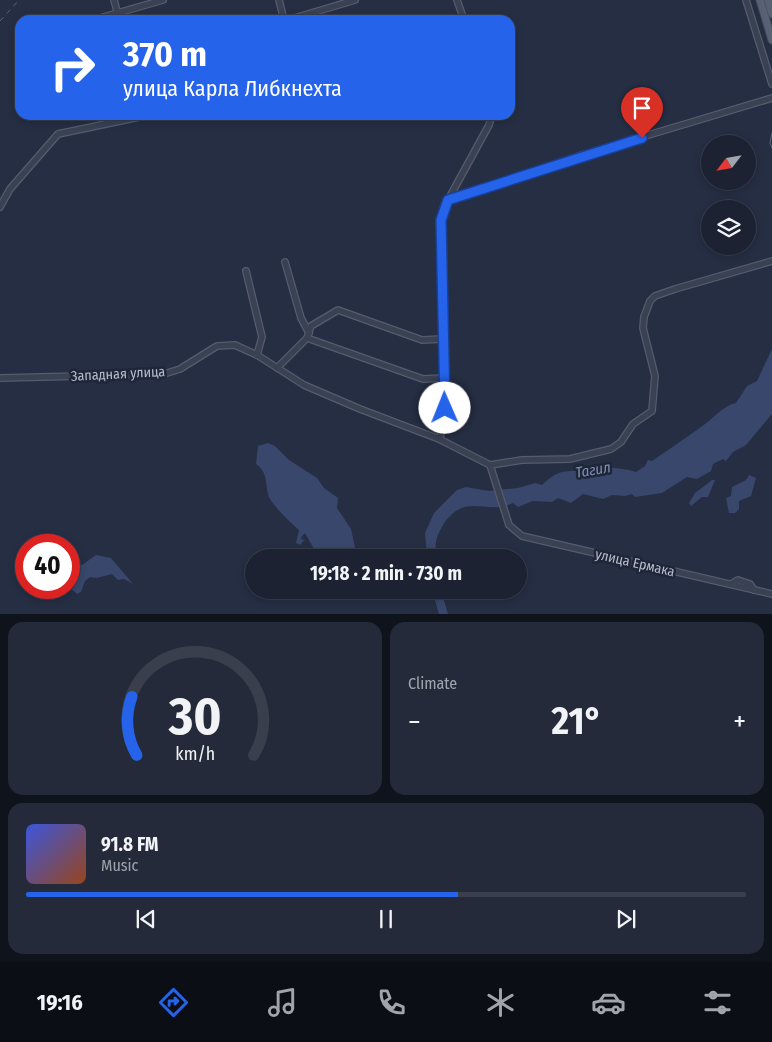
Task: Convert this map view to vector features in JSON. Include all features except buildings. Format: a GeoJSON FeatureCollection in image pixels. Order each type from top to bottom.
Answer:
{"type":"FeatureCollection","features":[{"type":"Feature","properties":{"kind":"main road"},"geometry":{"type":"LineString","coordinates":[[760,0],[772,40]]}},
{"type":"Feature","properties":{"kind":"main road"},"geometry":{"type":"LineString","coordinates":[[768,0],[772,14]]}},
{"type":"Feature","properties":{"kind":"street"},"geometry":{"type":"LineString","coordinates":[[114,0],[119,15]]}},
{"type":"Feature","properties":{"kind":"street"},"geometry":{"type":"LineString","coordinates":[[108,15],[163,0]]}},
{"type":"Feature","properties":{"kind":"street"},"geometry":{"type":"LineString","coordinates":[[279,0],[283,15]]}},
{"type":"Feature","properties":{"kind":"street"},"geometry":{"type":"LineString","coordinates":[[305,15],[356,0]]}},
{"type":"Feature","properties":{"kind":"street"},"geometry":{"type":"LineString","coordinates":[[457,0],[462,15]]}},
{"type":"Feature","properties":{"kind":"street"},"geometry":{"type":"LineString","coordinates":[[746,0],[772,84]]}},
{"type":"Feature","properties":{"kind":"street"},"geometry":{"type":"LineString","coordinates":[[448,200],[582,155],[772,98]]}},
{"type":"Feature","properties":{"kind":"street"},"geometry":{"type":"LineString","coordinates":[[0,206],[10,189],[58,134],[123,120]]}},
{"type":"Feature","properties":{"kind":"street"},"geometry":{"type":"LineString","coordinates":[[439,439],[445,422],[441,220],[448,200],[490,120]]}},
{"type":"Feature","properties":{"kind":"street"},"geometry":{"type":"LineString","coordinates":[[490,465],[522,460],[570,459],[612,448],[621,442],[633,424],[652,411],[655,376],[643,328],[644,317],[650,301],[655,296],[675,289],[772,261]]}},
{"type":"Feature","properties":{"kind":"street"},"geometry":{"type":"LineString","coordinates":[[285,262],[308,336],[423,379],[444,378]]}},
{"type":"Feature","properties":{"kind":"street"},"geometry":{"type":"LineString","coordinates":[[246,271],[261,330],[261,342],[257,355]]}},
{"type":"Feature","properties":{"kind":"street"},"geometry":{"type":"LineString","coordinates":[[277,368],[308,336],[311,326],[338,310],[422,340],[443,339]]}},
{"type":"Feature","properties":{"kind":"street","name":"Западная улица"},"geometry":{"type":"LineString","coordinates":[[0,378],[164,374],[180,369],[217,346],[229,344],[257,355],[304,385],[332,398],[439,439],[490,465]]}},
{"type":"Feature","properties":{"kind":"street","name":"улица Ермака"},"geometry":{"type":"LineString","coordinates":[[490,465],[507,518],[514,530],[531,540],[772,594]]}},
{"type":"Feature","properties":{"kind":"water","name":"Тагил"},"geometry":{"type":"Polygon","coordinates":[[[772,349],[772,414],[746,445],[733,452],[726,461],[723,459],[713,464],[711,471],[697,479],[687,477],[662,493],[635,497],[632,494],[625,496],[612,495],[603,499],[583,494],[571,503],[558,498],[552,502],[533,501],[518,507],[513,503],[494,507],[476,506],[459,509],[443,525],[436,541],[436,549],[426,549],[425,533],[434,513],[457,490],[466,487],[489,491],[518,488],[535,483],[542,485],[560,473],[590,469],[618,468],[636,472],[645,466],[648,460],[652,461],[722,410],[736,403],[747,386],[757,381],[772,349]]]}},
{"type":"Feature","properties":{"kind":"water"},"geometry":{"type":"Polygon","coordinates":[[[268,443],[275,446],[289,460],[317,478],[324,488],[338,498],[337,508],[351,529],[355,549],[314,549],[305,533],[301,537],[302,540],[305,539],[300,545],[296,543],[299,530],[281,513],[269,498],[264,473],[256,464],[258,446],[268,443]]]}},
{"type":"Feature","properties":{"kind":"water"},"geometry":{"type":"Polygon","coordinates":[[[749,475],[756,478],[751,496],[739,501],[739,509],[735,513],[729,513],[726,498],[731,496],[732,487],[746,480],[749,475]]]}},
{"type":"Feature","properties":{"kind":"water"},"geometry":{"type":"Polygon","coordinates":[[[712,480],[715,480],[708,497],[702,497],[691,506],[689,503],[695,493],[712,480]]]}},
{"type":"Feature","properties":{"kind":"water"},"geometry":{"type":"Polygon","coordinates":[[[96,555],[111,558],[133,584],[124,579],[118,580],[112,574],[97,578],[90,577],[85,581],[80,592],[80,564],[82,565],[96,555]]]}},
{"type":"Feature","properties":{"kind":"water"},"geometry":{"type":"Polygon","coordinates":[[[435,599],[444,599],[448,614],[439,614],[435,599]]]}},
{"type":"Feature","properties":{"kind":"tram line"},"geometry":{"type":"LineString","coordinates":[[762,0],[772,35]]}},
{"type":"Feature","properties":{"kind":"tram line"},"geometry":{"type":"LineString","coordinates":[[772,133],[770,143],[772,148]]}},
{"type":"Feature","properties":{"kind":"railway"},"geometry":{"type":"LineString","coordinates":[[0,21],[19,0]]}},
{"type":"Feature","properties":{"kind":"route"},"geometry":{"type":"LineString","coordinates":[[445,408],[441,220],[448,200],[535,170],[642,138]]}}]}
